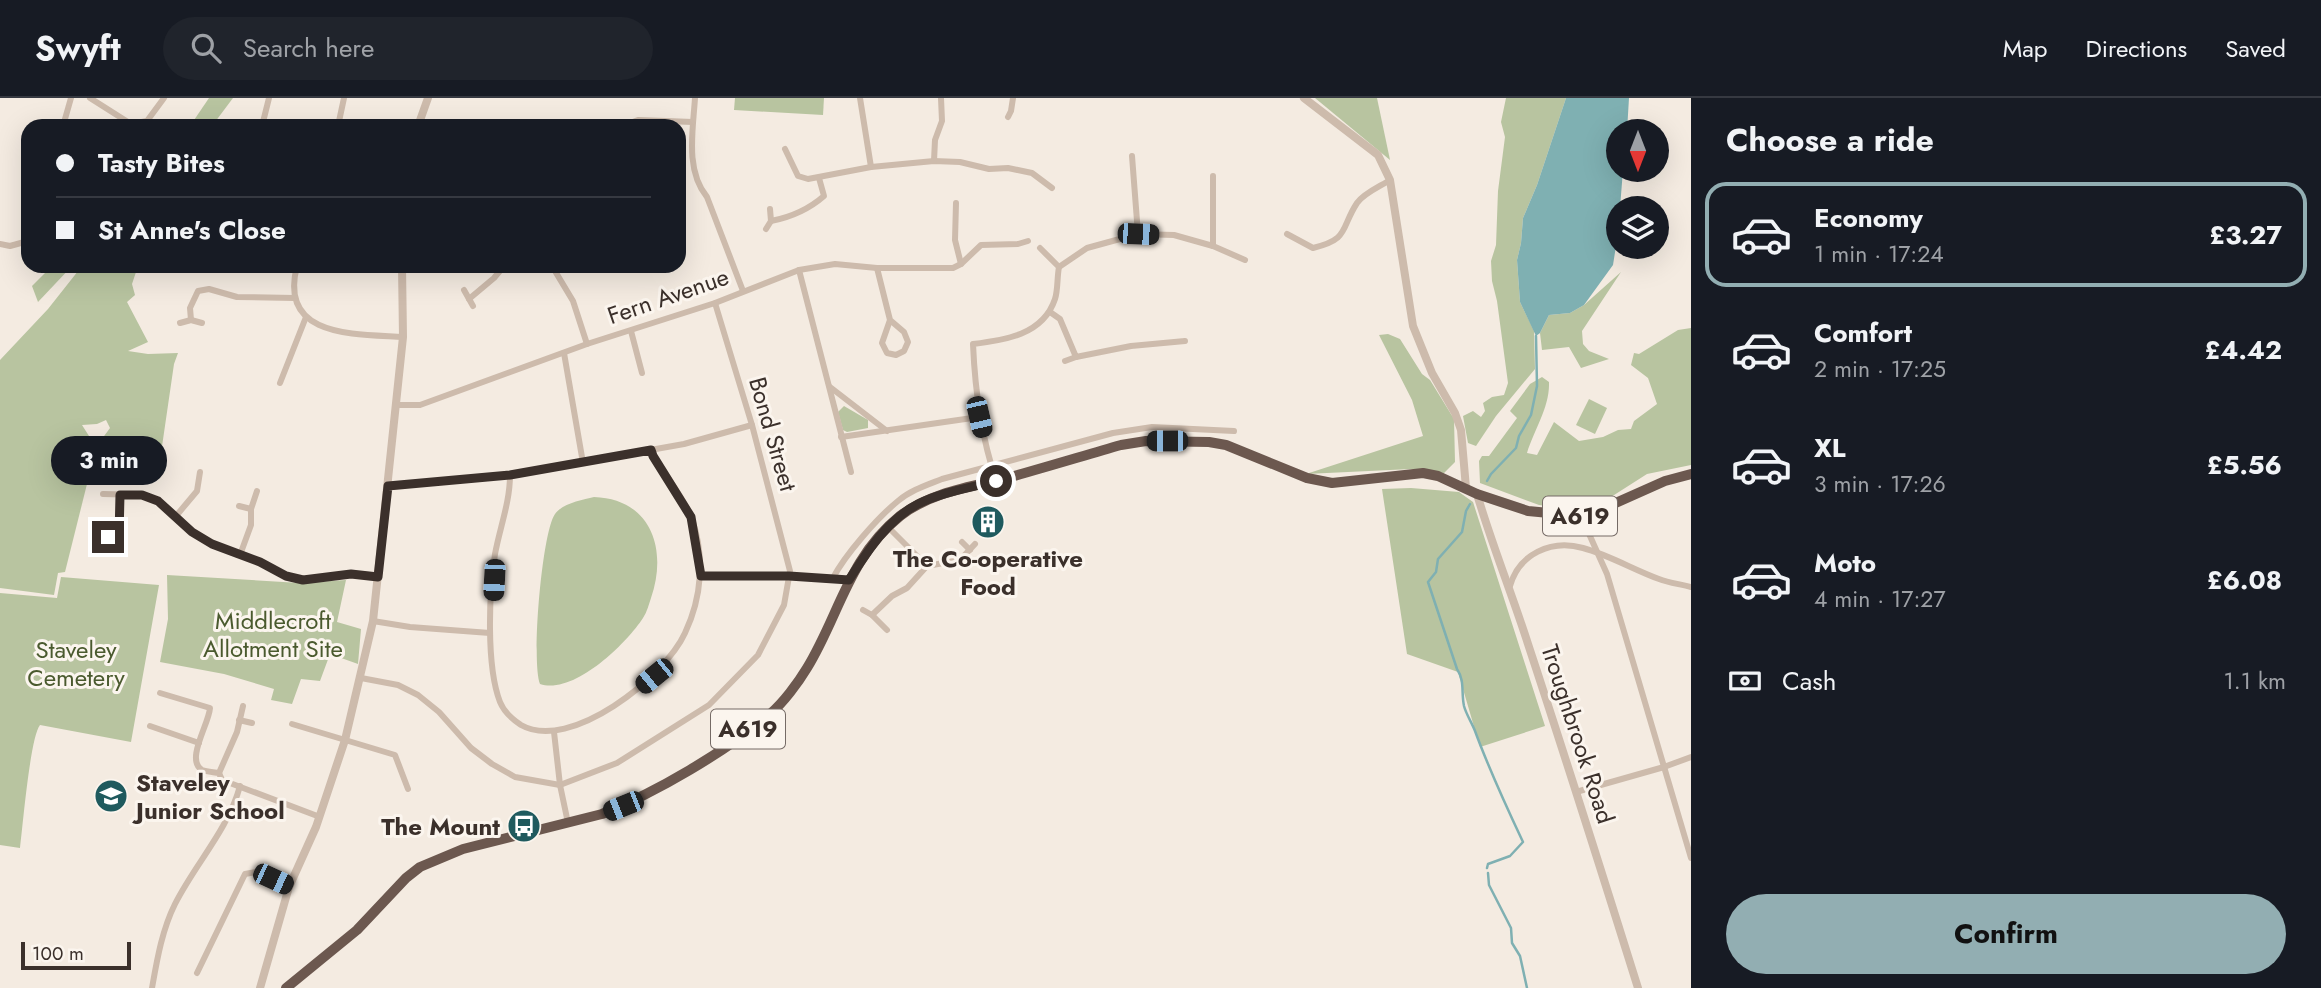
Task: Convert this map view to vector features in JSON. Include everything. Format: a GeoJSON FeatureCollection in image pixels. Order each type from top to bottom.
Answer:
{"type":"FeatureCollection","features":[{"type":"Feature","properties":{"kind":"highway","name":"A619"},"geometry":{"type":"LineString","coordinates":[[286,988],[357,930],[406,878],[420,867],[463,849],[602,814],[634,800],[704,760],[772,712],[807,668],[849,580],[866,554],[888,527],[917,505],[946,493],[1146,440],[1181,440],[1226,445],[1307,478],[1332,483],[1423,473],[1528,511],[1581,516],[1665,481],[1691,474]]}},
{"type":"Feature","properties":{"kind":"street"},"geometry":{"type":"LineString","coordinates":[[65,119],[71,98]]}},
{"type":"Feature","properties":{"kind":"street"},"geometry":{"type":"LineString","coordinates":[[90,98],[123,119]]}},
{"type":"Feature","properties":{"kind":"street"},"geometry":{"type":"LineString","coordinates":[[148,119],[164,98]]}},
{"type":"Feature","properties":{"kind":"street"},"geometry":{"type":"LineString","coordinates":[[264,119],[269,98]]}},
{"type":"Feature","properties":{"kind":"street"},"geometry":{"type":"LineString","coordinates":[[340,119],[344,98]]}},
{"type":"Feature","properties":{"kind":"street"},"geometry":{"type":"LineString","coordinates":[[420,119],[428,98]]}},
{"type":"Feature","properties":{"kind":"street"},"geometry":{"type":"LineString","coordinates":[[695,98],[692,150],[698,186],[707,197],[743,291]]}},
{"type":"Feature","properties":{"kind":"street"},"geometry":{"type":"LineString","coordinates":[[860,98],[871,167]]}},
{"type":"Feature","properties":{"kind":"street"},"geometry":{"type":"LineString","coordinates":[[934,161],[935,140],[943,121],[941,98]]}},
{"type":"Feature","properties":{"kind":"street"},"geometry":{"type":"LineString","coordinates":[[1008,117],[1013,98]]}},
{"type":"Feature","properties":{"kind":"street"},"geometry":{"type":"LineString","coordinates":[[1304,98],[1378,155],[1390,180],[1413,326],[1432,373],[1461,430],[1466,488]]}},
{"type":"Feature","properties":{"kind":"street"},"geometry":{"type":"LineString","coordinates":[[686,122],[693,122]]}},
{"type":"Feature","properties":{"kind":"street"},"geometry":{"type":"LineString","coordinates":[[785,149],[798,176],[808,179],[871,167],[934,161],[960,162],[989,169],[1008,168],[1032,173],[1052,188]]}},
{"type":"Feature","properties":{"kind":"street"},"geometry":{"type":"LineString","coordinates":[[1132,156],[1138,234]]}},
{"type":"Feature","properties":{"kind":"street"},"geometry":{"type":"LineString","coordinates":[[1213,176],[1213,246]]}},
{"type":"Feature","properties":{"kind":"street"},"geometry":{"type":"LineString","coordinates":[[771,221],[791,217],[811,207],[824,196],[819,178]]}},
{"type":"Feature","properties":{"kind":"street"},"geometry":{"type":"LineString","coordinates":[[1287,234],[1313,248],[1332,243],[1346,229],[1358,200],[1390,180]]}},
{"type":"Feature","properties":{"kind":"street"},"geometry":{"type":"LineString","coordinates":[[956,203],[956,240],[961,264]]}},
{"type":"Feature","properties":{"kind":"street"},"geometry":{"type":"LineString","coordinates":[[766,229],[771,221],[770,209]]}},
{"type":"Feature","properties":{"kind":"street"},"geometry":{"type":"LineString","coordinates":[[1059,267],[1087,248],[1138,234],[1174,235],[1213,246],[1245,260]]}},
{"type":"Feature","properties":{"kind":"street"},"geometry":{"type":"LineString","coordinates":[[961,264],[981,245],[1018,244],[1028,241]]}},
{"type":"Feature","properties":{"kind":"street"},"geometry":{"type":"LineString","coordinates":[[0,244],[10,246],[21,243]]}},
{"type":"Feature","properties":{"kind":"street"},"geometry":{"type":"LineString","coordinates":[[1040,248],[1059,267]]}},
{"type":"Feature","properties":{"kind":"street","name":"Fern Avenue"},"geometry":{"type":"LineString","coordinates":[[396,405],[420,405],[587,344],[715,303],[799,270],[835,264],[877,268],[953,268],[961,264]]}},
{"type":"Feature","properties":{"kind":"street"},"geometry":{"type":"LineString","coordinates":[[996,481],[979,417],[973,344],[1010,339],[1036,327],[1050,312],[1056,297],[1059,267]]}},
{"type":"Feature","properties":{"kind":"street"},"geometry":{"type":"LineString","coordinates":[[877,268],[890,320],[882,343],[887,353],[896,355],[904,351],[908,342],[904,332],[890,320]]}},
{"type":"Feature","properties":{"kind":"street"},"geometry":{"type":"LineString","coordinates":[[799,270],[850,472]]}},
{"type":"Feature","properties":{"kind":"street"},"geometry":{"type":"LineString","coordinates":[[296,273],[295,298],[306,317],[321,327],[341,333],[403,337]]}},
{"type":"Feature","properties":{"kind":"street"},"geometry":{"type":"LineString","coordinates":[[260,988],[289,887],[320,817],[345,740],[373,621],[403,337],[402,273]]}},
{"type":"Feature","properties":{"kind":"street"},"geometry":{"type":"LineString","coordinates":[[469,299],[498,273]]}},
{"type":"Feature","properties":{"kind":"street"},"geometry":{"type":"LineString","coordinates":[[556,273],[574,304],[587,344]]}},
{"type":"Feature","properties":{"kind":"street"},"geometry":{"type":"LineString","coordinates":[[191,320],[190,309],[198,291],[209,289],[237,298],[295,298]]}},
{"type":"Feature","properties":{"kind":"street"},"geometry":{"type":"LineString","coordinates":[[464,290],[473,306]]}},
{"type":"Feature","properties":{"kind":"street","name":"Bond Street"},"geometry":{"type":"LineString","coordinates":[[715,303],[752,425],[790,571],[789,576]]}},
{"type":"Feature","properties":{"kind":"street"},"geometry":{"type":"LineString","coordinates":[[1050,312],[1060,319],[1076,356]]}},
{"type":"Feature","properties":{"kind":"street"},"geometry":{"type":"LineString","coordinates":[[280,383],[306,317]]}},
{"type":"Feature","properties":{"kind":"street"},"geometry":{"type":"LineString","coordinates":[[180,323],[191,320],[202,323]]}},
{"type":"Feature","properties":{"kind":"street"},"geometry":{"type":"LineString","coordinates":[[631,331],[642,373]]}},
{"type":"Feature","properties":{"kind":"street"},"geometry":{"type":"LineString","coordinates":[[1065,361],[1076,356],[1130,346],[1185,341]]}},
{"type":"Feature","properties":{"kind":"street"},"geometry":{"type":"LineString","coordinates":[[564,353],[583,463]]}},
{"type":"Feature","properties":{"kind":"street"},"geometry":{"type":"LineString","coordinates":[[830,387],[887,431]]}},
{"type":"Feature","properties":{"kind":"street"},"geometry":{"type":"LineString","coordinates":[[841,437],[979,417]]}},
{"type":"Feature","properties":{"kind":"street"},"geometry":{"type":"LineString","coordinates":[[388,486],[510,475],[583,463],[684,444],[752,425]]}},
{"type":"Feature","properties":{"kind":"street"},"geometry":{"type":"LineString","coordinates":[[833,578],[840,563],[897,502],[918,488],[991,465],[1113,433],[1152,426],[1234,431]]}},
{"type":"Feature","properties":{"kind":"street"},"geometry":{"type":"LineString","coordinates":[[510,475],[510,492],[495,554],[490,632],[493,671],[500,703],[510,717],[524,726],[554,732],[581,723],[623,700],[654,676],[684,635],[696,605],[701,576],[691,517],[651,450]]}},
{"type":"Feature","properties":{"kind":"street"},"geometry":{"type":"LineString","coordinates":[[176,516],[197,491],[200,472]]}},
{"type":"Feature","properties":{"kind":"street"},"geometry":{"type":"LineString","coordinates":[[240,555],[251,525],[251,509],[257,491]]}},
{"type":"Feature","properties":{"kind":"street","name":"Troughbrook Road"},"geometry":{"type":"LineString","coordinates":[[1477,494],[1492,544],[1510,586],[1638,988]]}},
{"type":"Feature","properties":{"kind":"street"},"geometry":{"type":"LineString","coordinates":[[103,495],[142,495],[158,501],[192,532],[212,544],[286,576],[303,580],[351,574],[378,577]]}},
{"type":"Feature","properties":{"kind":"street"},"geometry":{"type":"LineString","coordinates":[[108,537],[123,536],[120,495]]}},
{"type":"Feature","properties":{"kind":"street"},"geometry":{"type":"LineString","coordinates":[[239,506],[251,509]]}},
{"type":"Feature","properties":{"kind":"street"},"geometry":{"type":"LineString","coordinates":[[1581,516],[1599,554],[1691,858]]}},
{"type":"Feature","properties":{"kind":"street"},"geometry":{"type":"LineString","coordinates":[[888,527],[927,566]]}},
{"type":"Feature","properties":{"kind":"street"},"geometry":{"type":"LineString","coordinates":[[872,615],[892,596],[907,588],[927,566],[960,560],[972,547],[962,542]]}},
{"type":"Feature","properties":{"kind":"street"},"geometry":{"type":"LineString","coordinates":[[1510,586],[1518,566],[1529,556],[1541,550],[1571,545],[1662,580],[1691,587]]}},
{"type":"Feature","properties":{"kind":"street"},"geometry":{"type":"LineString","coordinates":[[701,576],[789,576],[849,580]]}},
{"type":"Feature","properties":{"kind":"street"},"geometry":{"type":"LineString","coordinates":[[361,678],[398,685],[418,695],[439,712],[471,748],[503,771],[515,777],[560,785],[617,763],[709,705],[758,654],[785,605],[789,576]]}},
{"type":"Feature","properties":{"kind":"street"},"geometry":{"type":"LineString","coordinates":[[863,610],[887,630]]}},
{"type":"Feature","properties":{"kind":"street"},"geometry":{"type":"LineString","coordinates":[[373,621],[410,627],[490,632]]}},
{"type":"Feature","properties":{"kind":"street"},"geometry":{"type":"LineString","coordinates":[[160,693],[210,708],[195,762],[201,769],[219,773]]}},
{"type":"Feature","properties":{"kind":"street"},"geometry":{"type":"LineString","coordinates":[[243,706],[232,744],[219,773],[222,780],[320,817]]}},
{"type":"Feature","properties":{"kind":"street"},"geometry":{"type":"LineString","coordinates":[[239,720],[252,723]]}},
{"type":"Feature","properties":{"kind":"street"},"geometry":{"type":"LineString","coordinates":[[292,724],[395,755],[408,789]]}},
{"type":"Feature","properties":{"kind":"street"},"geometry":{"type":"LineString","coordinates":[[150,726],[199,743]]}},
{"type":"Feature","properties":{"kind":"street"},"geometry":{"type":"LineString","coordinates":[[554,732],[560,785],[568,823]]}},
{"type":"Feature","properties":{"kind":"street"},"geometry":{"type":"LineString","coordinates":[[1576,792],[1691,757]]}},
{"type":"Feature","properties":{"kind":"street"},"geometry":{"type":"LineString","coordinates":[[152,988],[159,951],[174,905],[214,843],[240,786]]}},
{"type":"Feature","properties":{"kind":"street"},"geometry":{"type":"LineString","coordinates":[[197,973],[246,874],[256,872],[289,887]]}},
{"type":"Feature","properties":{"kind":"green space"},"geometry":{"type":"Polygon","coordinates":[[[209,98],[233,98],[217,119],[195,119],[209,98]]]}},
{"type":"Feature","properties":{"kind":"green space"},"geometry":{"type":"Polygon","coordinates":[[[735,98],[824,98],[823,115],[734,110],[735,98]]]}},
{"type":"Feature","properties":{"kind":"green space"},"geometry":{"type":"Polygon","coordinates":[[[1315,98],[1377,98],[1390,160],[1315,98]]]}},
{"type":"Feature","properties":{"kind":"green space"},"geometry":{"type":"Polygon","coordinates":[[[1506,98],[1566,98],[1523,218],[1517,260],[1520,302],[1534,331],[1535,369],[1496,416],[1476,446],[1468,443],[1463,416],[1473,411],[1481,417],[1485,411],[1483,403],[1492,397],[1504,395],[1508,383],[1491,261],[1496,245],[1498,191],[1505,137],[1501,122],[1506,98]]]}},
{"type":"Feature","properties":{"kind":"green space"},"geometry":{"type":"Polygon","coordinates":[[[1621,272],[1582,331],[1583,344],[1589,351],[1609,359],[1581,368],[1569,347],[1542,350],[1540,333],[1549,315],[1570,313],[1584,305],[1621,272]]]}},
{"type":"Feature","properties":{"kind":"green space"},"geometry":{"type":"Polygon","coordinates":[[[45,273],[65,273],[38,302],[32,286],[45,273]]]}},
{"type":"Feature","properties":{"kind":"green space"},"geometry":{"type":"Polygon","coordinates":[[[76,273],[136,273],[132,284],[135,295],[127,302],[148,342],[128,351],[148,354],[178,353],[174,364],[159,467],[117,464],[96,448],[65,572],[58,573],[54,595],[0,588],[0,360],[48,309],[76,273]],[[106,420],[82,425],[96,447],[110,428],[106,420]]]}},
{"type":"Feature","properties":{"kind":"green space"},"geometry":{"type":"Polygon","coordinates":[[[1691,328],[1691,465],[1647,474],[1611,497],[1581,510],[1539,505],[1480,483],[1479,461],[1482,456],[1489,456],[1517,418],[1510,411],[1530,384],[1542,377],[1549,382],[1549,391],[1527,453],[1537,455],[1554,422],[1579,441],[1631,429],[1634,421],[1657,404],[1648,378],[1631,365],[1634,353],[1639,354],[1678,330],[1691,328]]]}},
{"type":"Feature","properties":{"kind":"green space"},"geometry":{"type":"Polygon","coordinates":[[[1388,334],[1400,339],[1454,419],[1455,462],[1444,473],[1411,469],[1306,474],[1423,436],[1412,400],[1379,335],[1388,334]]]}},
{"type":"Feature","properties":{"kind":"green space"},"geometry":{"type":"Polygon","coordinates":[[[1589,399],[1607,408],[1595,434],[1576,425],[1589,399]]]}},
{"type":"Feature","properties":{"kind":"green space"},"geometry":{"type":"Polygon","coordinates":[[[844,406],[868,420],[868,428],[847,432],[843,430],[838,412],[844,406]]]}},
{"type":"Feature","properties":{"kind":"green space"},"geometry":{"type":"Polygon","coordinates":[[[1411,488],[1459,492],[1473,502],[1545,726],[1480,747],[1458,672],[1407,654],[1382,489],[1411,488]]]}},
{"type":"Feature","properties":{"kind":"green space"},"geometry":{"type":"Polygon","coordinates":[[[594,497],[614,500],[629,507],[642,517],[650,530],[657,562],[651,598],[635,629],[598,665],[568,682],[540,684],[537,625],[542,570],[550,526],[555,514],[563,507],[594,497]]]}},
{"type":"Feature","properties":{"kind":"green space","name":"Middlecroft Allotment Site"},"geometry":{"type":"Polygon","coordinates":[[[167,575],[300,583],[346,580],[337,622],[361,629],[358,664],[330,654],[320,681],[301,679],[292,704],[271,700],[274,689],[224,674],[160,662],[168,619],[167,575]]]}},
{"type":"Feature","properties":{"kind":"green space","name":"Staveley Cemetery"},"geometry":{"type":"Polygon","coordinates":[[[61,577],[159,585],[131,742],[40,725],[30,764],[20,848],[0,845],[0,593],[57,598],[61,577]]]}},
{"type":"Feature","properties":{"kind":"water"},"geometry":{"type":"Polygon","coordinates":[[[1566,98],[1629,98],[1628,119],[1606,119],[1606,182],[1622,182],[1621,196],[1606,196],[1606,259],[1614,259],[1613,265],[1584,305],[1570,313],[1549,315],[1536,336],[1520,302],[1517,260],[1523,218],[1566,98]]]}},
{"type":"Feature","properties":{"kind":"waterway"},"geometry":{"type":"LineString","coordinates":[[1487,481],[1516,448],[1519,436],[1531,415],[1537,386],[1536,336]]}},
{"type":"Feature","properties":{"kind":"waterway"},"geometry":{"type":"LineString","coordinates":[[1470,504],[1462,532],[1438,559],[1436,572],[1428,582],[1461,678],[1465,709],[1523,842],[1510,856],[1488,864],[1487,868]]}},
{"type":"Feature","properties":{"kind":"waterway"},"geometry":{"type":"LineString","coordinates":[[1488,873],[1489,885],[1511,928],[1512,943],[1520,956],[1527,988]]}},
{"type":"Feature","properties":{"kind":"place","name":"The Co-operative Food"},"geometry":{"type":"Point","coordinates":[988,522]}},
{"type":"Feature","properties":{"kind":"place","name":"Staveley Junior School"},"geometry":{"type":"Point","coordinates":[111,796]}},
{"type":"Feature","properties":{"kind":"place","name":"The Mount"},"geometry":{"type":"Point","coordinates":[524,826]}},
{"type":"Feature","properties":{"kind":"route"},"geometry":{"type":"LineString","coordinates":[[108,537],[119,536],[120,495],[142,495],[158,501],[192,532],[212,544],[260,562],[286,576],[303,580],[351,574],[378,577],[388,486],[510,475],[651,450],[691,517],[698,544],[701,576],[789,576],[849,580],[888,527],[902,515],[917,505],[946,493],[996,481]]}}]}
